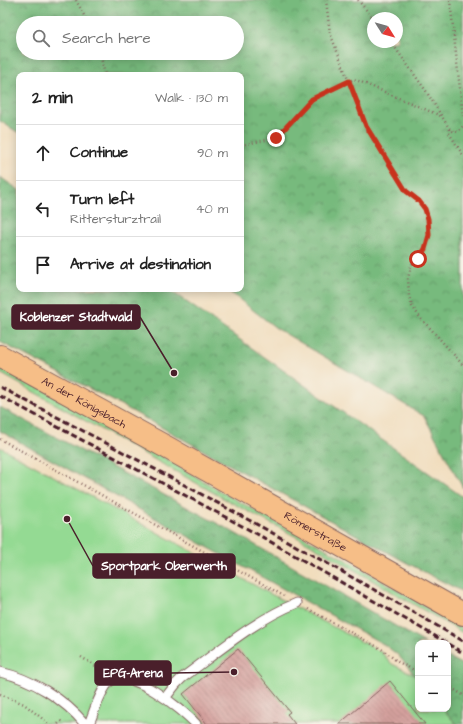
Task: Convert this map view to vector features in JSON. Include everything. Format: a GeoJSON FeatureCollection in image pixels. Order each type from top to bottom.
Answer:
{"type":"FeatureCollection","features":[{"type":"Feature","properties":{"kind":"main road","name":"An der Königsbach"},"geometry":{"type":"LineString","coordinates":[[0,356],[168,448]]}},
{"type":"Feature","properties":{"kind":"main road","name":"Römerstraße"},"geometry":{"type":"LineString","coordinates":[[168,448],[463,614]]}},
{"type":"Feature","properties":{"kind":"lane"},"geometry":{"type":"LineString","coordinates":[[165,698],[182,678],[232,642],[268,617],[297,603]]}},
{"type":"Feature","properties":{"kind":"lane"},"geometry":{"type":"LineString","coordinates":[[0,672],[26,681],[47,692],[68,708],[84,724]]}},
{"type":"Feature","properties":{"kind":"lane"},"geometry":{"type":"LineString","coordinates":[[89,724],[105,687],[114,679],[125,678],[142,685],[165,698],[184,712],[196,724]]}},
{"type":"Feature","properties":{"kind":"path"},"geometry":{"type":"LineString","coordinates":[[76,0],[84,16]]}},
{"type":"Feature","properties":{"kind":"path"},"geometry":{"type":"LineString","coordinates":[[326,0],[330,32],[366,126],[406,191],[419,201],[425,209],[428,219],[430,231],[428,243],[422,255],[411,265],[408,278],[409,296],[412,306],[421,319],[463,365]]}},
{"type":"Feature","properties":{"kind":"path"},"geometry":{"type":"LineString","coordinates":[[358,0],[368,12]]}},
{"type":"Feature","properties":{"kind":"path"},"geometry":{"type":"LineString","coordinates":[[450,0],[463,116]]}},
{"type":"Feature","properties":{"kind":"path"},"geometry":{"type":"LineString","coordinates":[[395,48],[449,128],[458,132],[463,126]]}},
{"type":"Feature","properties":{"kind":"path"},"geometry":{"type":"LineString","coordinates":[[102,60],[104,72]]}},
{"type":"Feature","properties":{"kind":"path"},"geometry":{"type":"LineString","coordinates":[[244,144],[276,138],[312,99],[354,79],[441,116]]}},
{"type":"Feature","properties":{"kind":"path"},"geometry":{"type":"LineString","coordinates":[[449,128],[449,133],[463,155]]}},
{"type":"Feature","properties":{"kind":"path"},"geometry":{"type":"LineString","coordinates":[[0,439],[384,650],[398,662],[415,670]]}},
{"type":"Feature","properties":{"kind":"path"},"geometry":{"type":"LineString","coordinates":[[81,657],[106,672],[114,679]]}},
{"type":"Feature","properties":{"kind":"path"},"geometry":{"type":"LineString","coordinates":[[451,687],[463,695]]}},
{"type":"Feature","properties":{"kind":"path"},"geometry":{"type":"LineString","coordinates":[[0,694],[24,704],[49,724]]}},
{"type":"Feature","properties":{"kind":"green space"},"geometry":{"type":"Polygon","coordinates":[[[0,0],[463,0],[463,488],[424,416],[276,328],[230,292],[244,292],[244,72],[16,72],[16,131],[0,121],[0,0]]]}},
{"type":"Feature","properties":{"kind":"green space"},"geometry":{"type":"Polygon","coordinates":[[[0,177],[16,188],[16,292],[172,292],[463,497],[463,592],[409,564],[121,405],[0,342],[0,177]]]}},
{"type":"Feature","properties":{"kind":"green space"},"geometry":{"type":"Polygon","coordinates":[[[0,366],[94,416],[225,494],[359,567],[463,629],[463,633],[308,543],[223,498],[0,373],[0,366]]]}},
{"type":"Feature","properties":{"kind":"green space"},"geometry":{"type":"Polygon","coordinates":[[[0,407],[226,528],[420,640],[415,640],[415,675],[398,655],[385,645],[0,431],[0,407]]]}},
{"type":"Feature","properties":{"kind":"green space"},"geometry":{"type":"Polygon","coordinates":[[[0,447],[381,652],[392,664],[415,676],[415,712],[446,712],[456,724],[0,724],[0,447]]]}},
{"type":"Feature","properties":{"kind":"green space"},"geometry":{"type":"Polygon","coordinates":[[[451,659],[463,665],[463,724],[456,724],[446,712],[451,712],[451,659]]]}},
{"type":"Feature","properties":{"kind":"building"},"geometry":{"type":"Polygon","coordinates":[[[238,649],[290,712],[287,714],[295,724],[207,724],[183,694],[238,649]]]}},
{"type":"Feature","properties":{"kind":"building"},"geometry":{"type":"Polygon","coordinates":[[[390,681],[425,724],[339,724],[390,681]]]}},
{"type":"Feature","properties":{"kind":"railway"},"geometry":{"type":"LineString","coordinates":[[0,387],[233,511],[463,641]]}},
{"type":"Feature","properties":{"kind":"railway"},"geometry":{"type":"LineString","coordinates":[[0,396],[257,534],[442,640]]}},
{"type":"Feature","properties":{"kind":"railway"},"geometry":{"type":"LineString","coordinates":[[451,646],[463,653]]}},
{"type":"Feature","properties":{"kind":"place","name":"Koblenzer Stadtwald"},"geometry":{"type":"Point","coordinates":[174,373]}},
{"type":"Feature","properties":{"kind":"place","name":"Sportpark Oberwerth"},"geometry":{"type":"Point","coordinates":[67,519]}},
{"type":"Feature","properties":{"kind":"place","name":"EPG-Arena"},"geometry":{"type":"Point","coordinates":[234,672]}},
{"type":"Feature","properties":{"kind":"route"},"geometry":{"type":"LineString","coordinates":[[276,138],[312,99],[349,81],[366,126],[406,191],[414,196],[425,209],[430,227],[428,243],[422,255],[418,259]]}}]}
